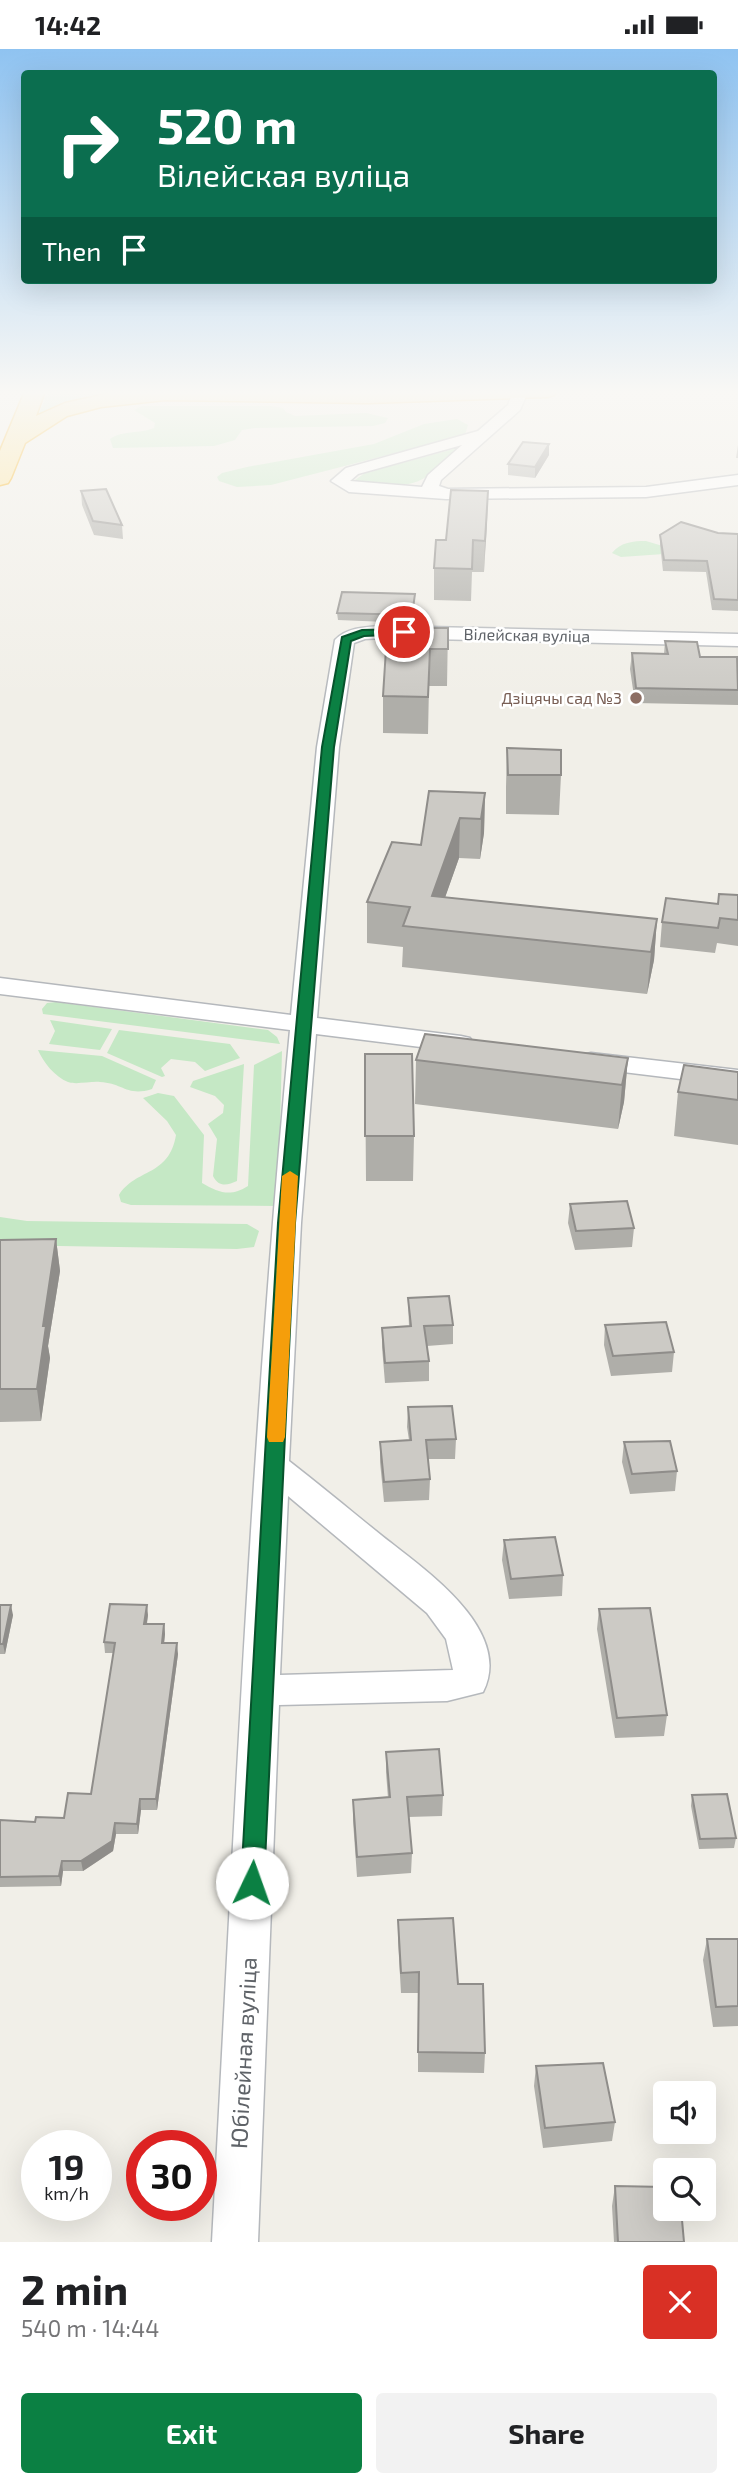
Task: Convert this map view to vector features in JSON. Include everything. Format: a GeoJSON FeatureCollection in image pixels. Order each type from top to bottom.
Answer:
{"type":"FeatureCollection","features":[{"type":"Feature","properties":{"kind":"street"},"geometry":{"type":"LineString","coordinates":[[437,493],[512,493]]}},
{"type":"Feature","properties":{"kind":"street","name":"Вілейская вуліца"},"geometry":{"type":"LineString","coordinates":[[339,667],[345,640],[362,633],[738,640]]}},
{"type":"Feature","properties":{"kind":"street","name":"Юбілейная вуліца"},"geometry":{"type":"LineString","coordinates":[[235,2242],[286,1223],[323,799],[339,667]]}},
{"type":"Feature","properties":{"kind":"street"},"geometry":{"type":"LineString","coordinates":[[0,986],[484,1047]]}},
{"type":"Feature","properties":{"kind":"street"},"geometry":{"type":"LineString","coordinates":[[567,1058],[738,1078]]}},
{"type":"Feature","properties":{"kind":"street"},"geometry":{"type":"LineString","coordinates":[[262,1690],[447,1686],[470,1681],[473,1666],[460,1628],[440,1602],[275,1467]]}},
{"type":"Feature","properties":{"kind":"green space"},"geometry":{"type":"Polygon","coordinates":[[[646,541],[666,547],[664,554],[621,557],[612,553],[619,546],[646,541]]]}},
{"type":"Feature","properties":{"kind":"green space"},"geometry":{"type":"Polygon","coordinates":[[[47,1003],[268,1030],[277,1037],[280,1044],[43,1014],[42,1009],[47,1003]]]}},
{"type":"Feature","properties":{"kind":"green space"},"geometry":{"type":"Polygon","coordinates":[[[50,1020],[112,1029],[100,1050],[49,1044],[55,1031],[50,1020]]]}},
{"type":"Feature","properties":{"kind":"green space"},"geometry":{"type":"Polygon","coordinates":[[[119,1030],[230,1044],[240,1058],[205,1071],[195,1062],[171,1059],[161,1068],[165,1076],[162,1077],[107,1053],[119,1030]]]}},
{"type":"Feature","properties":{"kind":"green space"},"geometry":{"type":"Polygon","coordinates":[[[38,1050],[102,1056],[156,1080],[152,1089],[144,1091],[131,1091],[108,1083],[68,1082],[50,1069],[38,1050]]]}},
{"type":"Feature","properties":{"kind":"green space"},"geometry":{"type":"Polygon","coordinates":[[[282,1051],[278,1206],[131,1205],[121,1202],[119,1195],[126,1186],[159,1165],[172,1149],[176,1135],[167,1121],[143,1098],[158,1093],[174,1096],[204,1135],[202,1183],[230,1193],[248,1186],[254,1065],[282,1051]]]}},
{"type":"Feature","properties":{"kind":"green space"},"geometry":{"type":"Polygon","coordinates":[[[244,1064],[237,1181],[224,1185],[213,1176],[217,1139],[208,1124],[223,1113],[224,1105],[215,1096],[190,1087],[193,1081],[244,1064]]]}},
{"type":"Feature","properties":{"kind":"green space"},"geometry":{"type":"Polygon","coordinates":[[[0,1217],[27,1221],[247,1224],[259,1231],[254,1247],[237,1249],[0,1245],[0,1217]]]}},
{"type":"Feature","properties":{"kind":"building"},"geometry":{"type":"Polygon","coordinates":[[[82,493],[108,493],[122,525],[93,521],[82,493]]]}},
{"type":"Feature","properties":{"kind":"building"},"geometry":{"type":"Polygon","coordinates":[[[451,493],[488,493],[485,541],[473,540],[472,569],[434,568],[436,540],[446,540],[451,493]]]}},
{"type":"Feature","properties":{"kind":"building"},"geometry":{"type":"Polygon","coordinates":[[[681,522],[718,533],[738,534],[738,600],[714,599],[707,561],[664,560],[660,535],[681,522]]]}},
{"type":"Feature","properties":{"kind":"building"},"geometry":{"type":"Polygon","coordinates":[[[342,592],[415,594],[412,615],[337,613],[342,592]]]}},
{"type":"Feature","properties":{"kind":"building"},"geometry":{"type":"Polygon","coordinates":[[[402,628],[448,628],[448,649],[430,649],[428,697],[383,696],[386,649],[401,649],[402,628]]]}},
{"type":"Feature","properties":{"kind":"building"},"geometry":{"type":"Polygon","coordinates":[[[665,641],[697,642],[700,657],[737,657],[738,690],[636,688],[632,653],[668,654],[665,641]]]}},
{"type":"Feature","properties":{"kind":"building"},"geometry":{"type":"Polygon","coordinates":[[[507,748],[561,750],[561,775],[508,775],[507,748]]]}},
{"type":"Feature","properties":{"kind":"building"},"geometry":{"type":"Polygon","coordinates":[[[429,791],[485,793],[481,819],[460,818],[432,896],[657,919],[651,952],[403,926],[410,907],[367,902],[392,842],[421,845],[429,791]]]}},
{"type":"Feature","properties":{"kind":"building"},"geometry":{"type":"Polygon","coordinates":[[[719,894],[738,895],[738,920],[720,918],[718,928],[662,922],[666,898],[718,904],[719,894]]]}},
{"type":"Feature","properties":{"kind":"building"},"geometry":{"type":"Polygon","coordinates":[[[425,1034],[628,1058],[622,1085],[416,1060],[425,1034]]]}},
{"type":"Feature","properties":{"kind":"building"},"geometry":{"type":"Polygon","coordinates":[[[365,1054],[412,1054],[414,1136],[365,1136],[365,1054]]]}},
{"type":"Feature","properties":{"kind":"building"},"geometry":{"type":"Polygon","coordinates":[[[684,1065],[738,1072],[738,1100],[678,1092],[684,1065]]]}},
{"type":"Feature","properties":{"kind":"building"},"geometry":{"type":"Polygon","coordinates":[[[627,1201],[634,1228],[576,1231],[570,1204],[627,1201]]]}},
{"type":"Feature","properties":{"kind":"building"},"geometry":{"type":"Polygon","coordinates":[[[56,1239],[37,1389],[0,1389],[0,1240],[56,1239]]]}},
{"type":"Feature","properties":{"kind":"building"},"geometry":{"type":"Polygon","coordinates":[[[449,1296],[453,1325],[424,1326],[429,1361],[385,1363],[382,1328],[411,1326],[408,1298],[449,1296]]]}},
{"type":"Feature","properties":{"kind":"building"},"geometry":{"type":"Polygon","coordinates":[[[666,1322],[674,1352],[613,1356],[605,1325],[666,1322]]]}},
{"type":"Feature","properties":{"kind":"building"},"geometry":{"type":"Polygon","coordinates":[[[452,1406],[456,1439],[426,1440],[430,1479],[384,1482],[380,1442],[411,1440],[408,1407],[452,1406]]]}},
{"type":"Feature","properties":{"kind":"building"},"geometry":{"type":"Polygon","coordinates":[[[670,1441],[677,1471],[632,1474],[624,1442],[670,1441]]]}},
{"type":"Feature","properties":{"kind":"building"},"geometry":{"type":"Polygon","coordinates":[[[555,1537],[563,1575],[511,1579],[504,1540],[555,1537]]]}},
{"type":"Feature","properties":{"kind":"building"},"geometry":{"type":"Polygon","coordinates":[[[110,1604],[147,1605],[144,1624],[164,1624],[162,1643],[177,1643],[156,1799],[140,1799],[137,1824],[115,1823],[112,1841],[81,1861],[62,1861],[59,1876],[0,1877],[0,1820],[35,1822],[36,1817],[64,1818],[68,1793],[91,1794],[115,1643],[104,1642],[110,1604]]]}},
{"type":"Feature","properties":{"kind":"building"},"geometry":{"type":"Polygon","coordinates":[[[0,1605],[11,1605],[3,1644],[0,1644],[0,1605]]]}},
{"type":"Feature","properties":{"kind":"building"},"geometry":{"type":"Polygon","coordinates":[[[650,1608],[667,1715],[617,1718],[599,1609],[650,1608]]]}},
{"type":"Feature","properties":{"kind":"building"},"geometry":{"type":"Polygon","coordinates":[[[439,1749],[443,1795],[407,1797],[412,1853],[357,1857],[353,1800],[390,1797],[386,1752],[439,1749]]]}},
{"type":"Feature","properties":{"kind":"building"},"geometry":{"type":"Polygon","coordinates":[[[727,1794],[736,1838],[700,1839],[692,1795],[727,1794]]]}},
{"type":"Feature","properties":{"kind":"building"},"geometry":{"type":"Polygon","coordinates":[[[453,1918],[458,1984],[483,1984],[485,2053],[418,2052],[419,1972],[401,1973],[398,1920],[453,1918]]]}},
{"type":"Feature","properties":{"kind":"building"},"geometry":{"type":"Polygon","coordinates":[[[707,1939],[738,1939],[738,2006],[716,2007],[707,1939]]]}},
{"type":"Feature","properties":{"kind":"building"},"geometry":{"type":"Polygon","coordinates":[[[603,2063],[615,2122],[545,2128],[536,2066],[603,2063]]]}},
{"type":"Feature","properties":{"kind":"building"},"geometry":{"type":"Polygon","coordinates":[[[615,2186],[653,2187],[653,2221],[682,2221],[684,2242],[618,2242],[615,2186]]]}},
{"type":"Feature","properties":{"kind":"slow traffic"},"geometry":{"type":"LineString","coordinates":[[276,1437],[290,1176]]}},
{"type":"Feature","properties":{"kind":"place","name":"Дзіцячы сад №3"},"geometry":{"type":"Point","coordinates":[636,698]}},
{"type":"Feature","properties":{"kind":"route"},"geometry":{"type":"LineString","coordinates":[[252,1883],[286,1223],[328,747],[345,640],[362,633],[404,632]]}}]}
